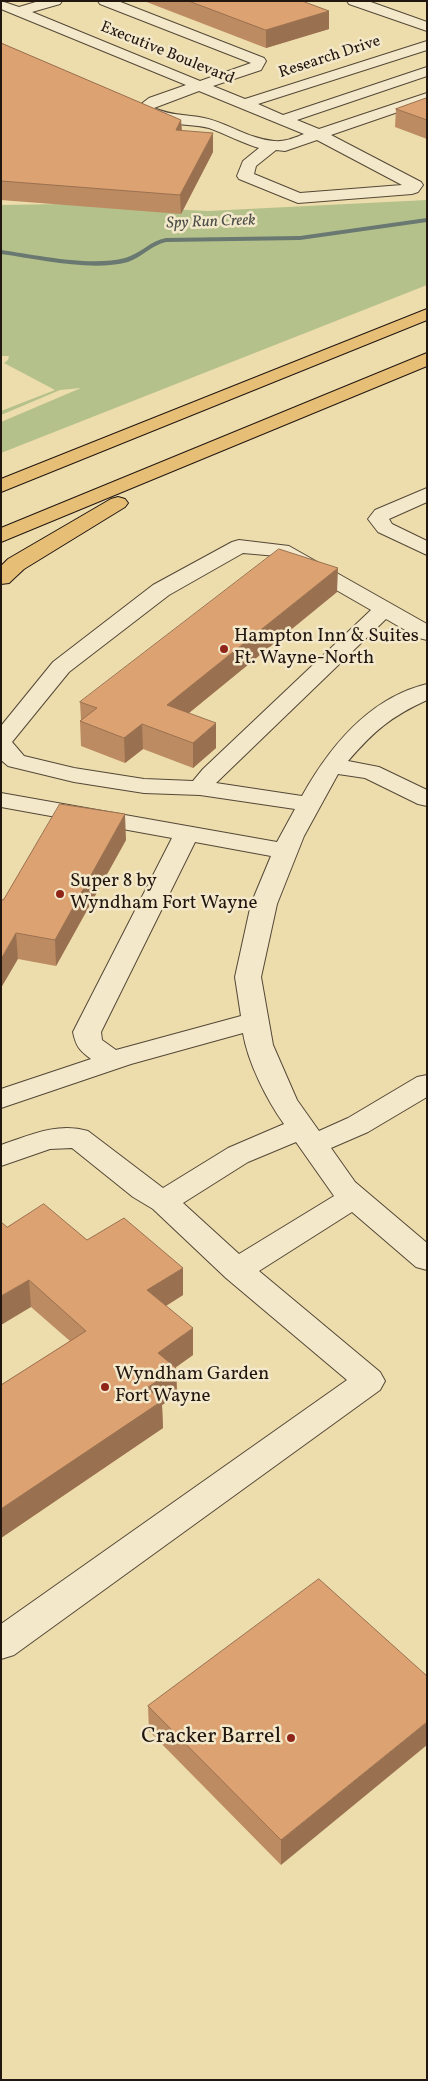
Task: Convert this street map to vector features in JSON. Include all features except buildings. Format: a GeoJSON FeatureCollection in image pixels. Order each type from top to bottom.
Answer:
{"type":"FeatureCollection","features":[{"type":"Feature","properties":{"kind":"highway"},"geometry":{"type":"LineString","coordinates":[[1,486],[427,314]]}},
{"type":"Feature","properties":{"kind":"highway"},"geometry":{"type":"LineString","coordinates":[[1,536],[427,359]]}},
{"type":"Feature","properties":{"kind":"highway"},"geometry":{"type":"LineString","coordinates":[[1,578],[16,564],[131,496],[168,466]]}},
{"type":"Feature","properties":{"kind":"street"},"geometry":{"type":"LineString","coordinates":[[19,11],[55,1]]}},
{"type":"Feature","properties":{"kind":"street"},"geometry":{"type":"LineString","coordinates":[[105,1],[259,61],[256,67],[197,85],[154,101],[144,108],[174,120],[207,123],[270,147],[285,146],[427,97]]}},
{"type":"Feature","properties":{"kind":"street"},"geometry":{"type":"LineString","coordinates":[[354,1],[427,27]]}},
{"type":"Feature","properties":{"kind":"street","name":"Executive Boulevard"},"geometry":{"type":"LineString","coordinates":[[1,4],[319,135],[415,185],[412,189],[298,198],[245,176],[249,164],[270,147]]}},
{"type":"Feature","properties":{"kind":"street","name":"Research Drive"},"geometry":{"type":"LineString","coordinates":[[244,104],[427,45]]}},
{"type":"Feature","properties":{"kind":"street"},"geometry":{"type":"LineString","coordinates":[[283,120],[427,71]]}},
{"type":"Feature","properties":{"kind":"street"},"geometry":{"type":"LineString","coordinates":[[427,494],[382,514],[378,519],[385,528],[427,549]]}},
{"type":"Feature","properties":{"kind":"street"},"geometry":{"type":"LineString","coordinates":[[310,804],[200,788],[144,786],[74,775],[16,761],[6,752],[1,742],[61,668],[161,590],[239,546],[282,550],[427,633]]}},
{"type":"Feature","properties":{"kind":"street"},"geometry":{"type":"LineString","coordinates":[[200,788],[211,774],[385,608]]}},
{"type":"Feature","properties":{"kind":"street"},"geometry":{"type":"LineString","coordinates":[[427,690],[393,708],[362,730],[331,766],[286,851],[264,904],[248,977],[259,1045],[284,1103],[345,1189],[400,1238],[427,1259]]}},
{"type":"Feature","properties":{"kind":"street"},"geometry":{"type":"LineString","coordinates":[[331,766],[371,772],[427,799]]}},
{"type":"Feature","properties":{"kind":"street"},"geometry":{"type":"LineString","coordinates":[[1,800],[286,851]]}},
{"type":"Feature","properties":{"kind":"street"},"geometry":{"type":"LineString","coordinates":[[113,1061],[89,1044],[87,1032],[187,833]]}},
{"type":"Feature","properties":{"kind":"street"},"geometry":{"type":"LineString","coordinates":[[1,1099],[113,1061],[256,1021]]}},
{"type":"Feature","properties":{"kind":"street"},"geometry":{"type":"LineString","coordinates":[[163,1202],[238,1156],[308,1136],[358,1125],[427,1084]]}},
{"type":"Feature","properties":{"kind":"street"},"geometry":{"type":"LineString","coordinates":[[1,1156],[48,1139],[78,1138],[144,1190],[163,1202],[237,1270],[369,1381],[1,1644]]}},
{"type":"Feature","properties":{"kind":"street"},"geometry":{"type":"LineString","coordinates":[[237,1270],[354,1197]]}},
{"type":"Feature","properties":{"kind":"green space"},"geometry":{"type":"Polygon","coordinates":[[[427,200],[427,285],[1,453],[1,422],[81,388],[60,390],[1,415],[1,411],[55,390],[4,363],[8,360],[9,356],[1,356],[1,205],[63,204],[208,211],[427,200]]]}},
{"type":"Feature","properties":{"kind":"waterway","name":"Spy Run Creek"},"geometry":{"type":"LineString","coordinates":[[1,252],[65,261],[114,262],[131,258],[155,243],[166,240],[189,238],[279,240],[427,220]]}},
{"type":"Feature","properties":{"kind":"place","name":"Hampton Inn & Suites Ft. Wayne-North"},"geometry":{"type":"Point","coordinates":[224,649]}},
{"type":"Feature","properties":{"kind":"place","name":"Super 8 by Wyndham Fort Wayne"},"geometry":{"type":"Point","coordinates":[60,894]}},
{"type":"Feature","properties":{"kind":"place","name":"Wyndham Garden Fort Wayne"},"geometry":{"type":"Point","coordinates":[105,1387]}},
{"type":"Feature","properties":{"kind":"place","name":"Cracker Barrel"},"geometry":{"type":"Point","coordinates":[291,1738]}}]}
